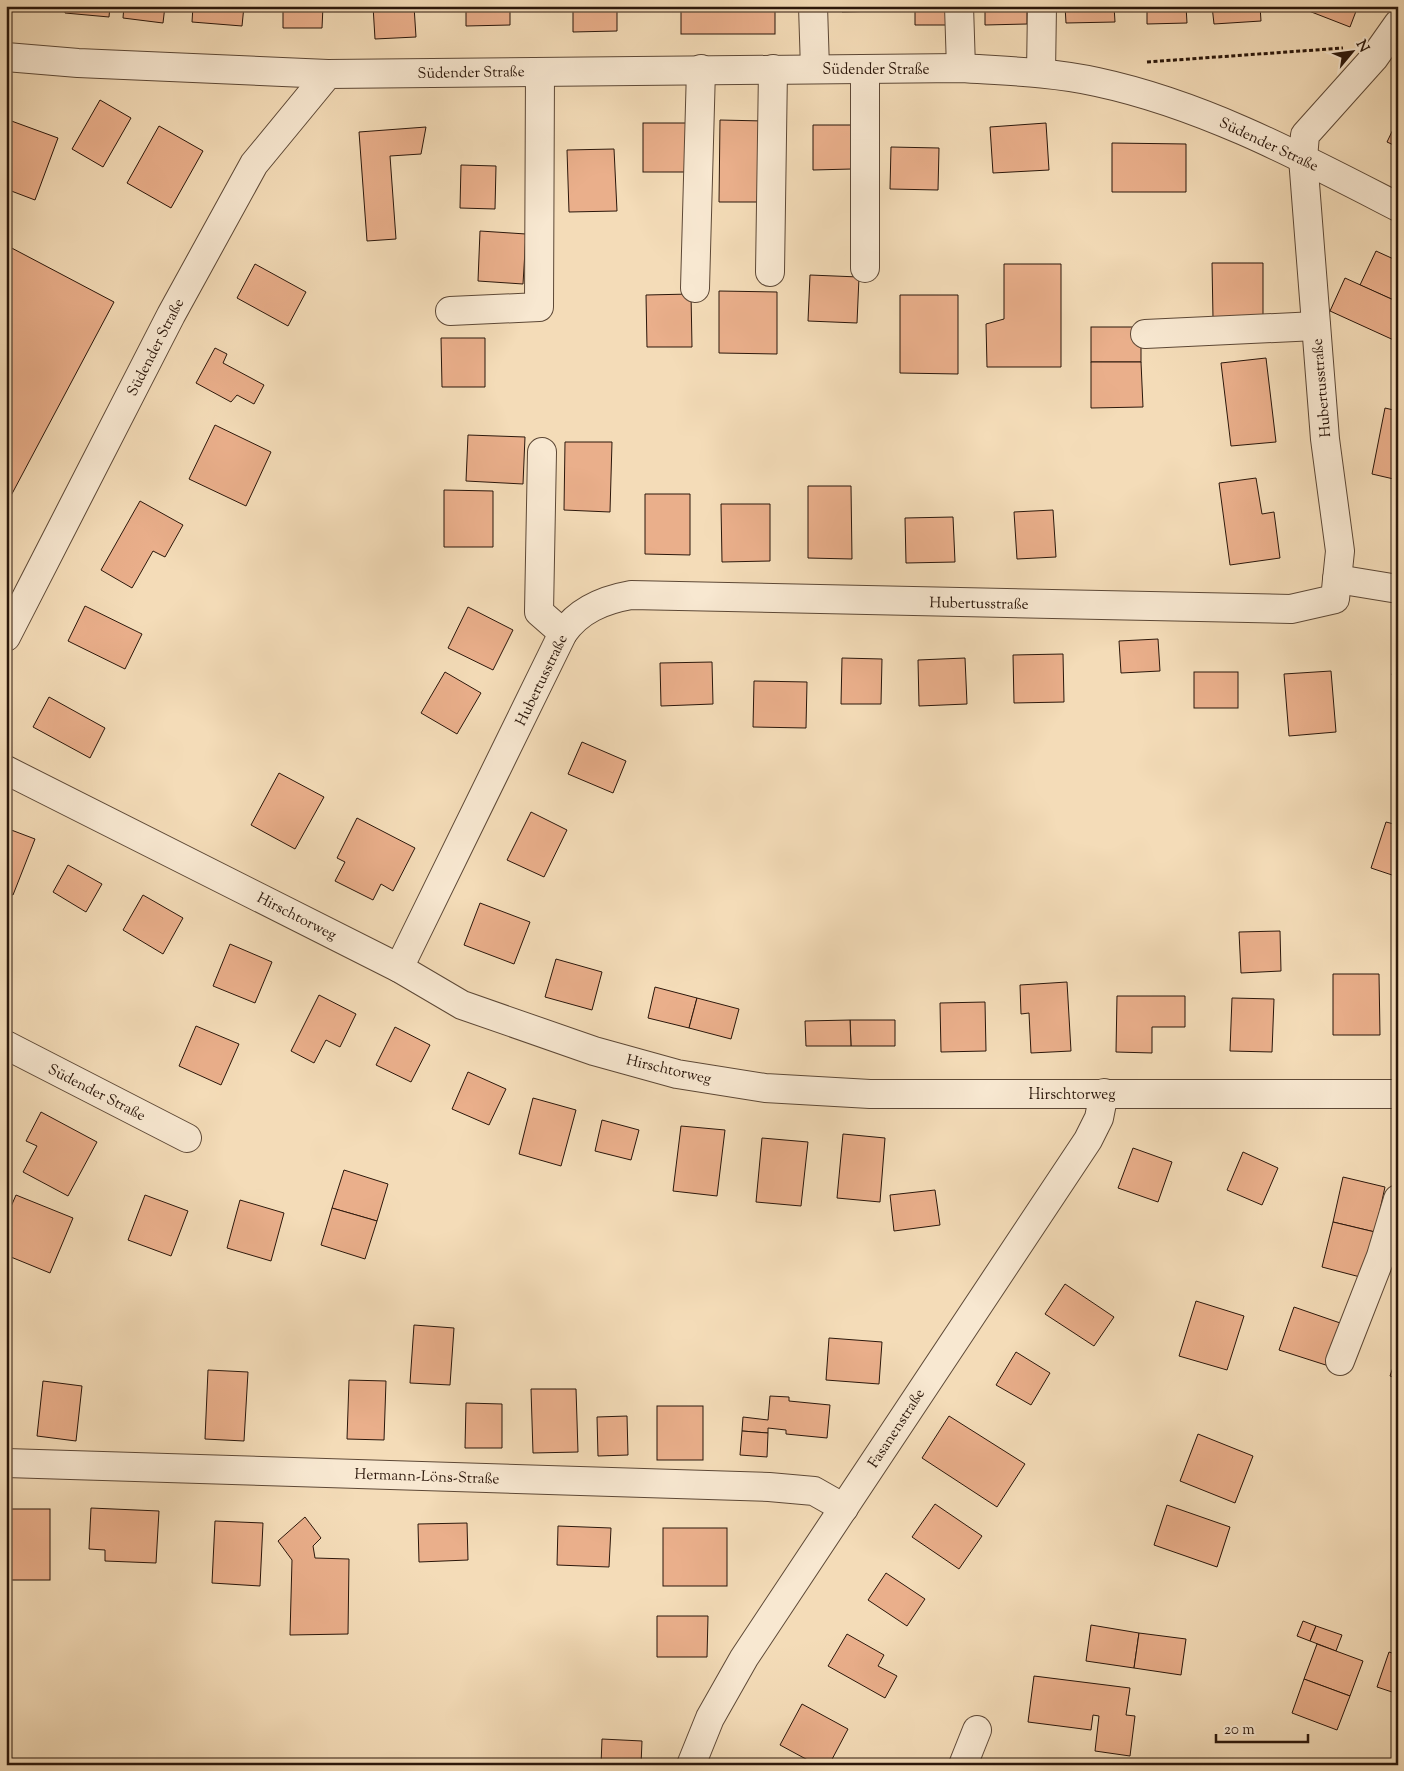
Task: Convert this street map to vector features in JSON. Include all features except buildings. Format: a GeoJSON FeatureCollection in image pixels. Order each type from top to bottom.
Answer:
{"type":"FeatureCollection","features":[{"type":"Feature","properties":{"kind":"street"},"geometry":{"type":"LineString","coordinates":[[813,6],[815,69]]}},
{"type":"Feature","properties":{"kind":"street"},"geometry":{"type":"LineString","coordinates":[[959,6],[961,68]]}},
{"type":"Feature","properties":{"kind":"street"},"geometry":{"type":"LineString","coordinates":[[1041,73],[1042,6]]}},
{"type":"Feature","properties":{"kind":"street","name":"Hubertusstraße"},"geometry":{"type":"LineString","coordinates":[[399,968],[563,633],[580,613],[612,598],[631,596],[1291,609],[1335,599],[1340,551],[1325,439],[1303,158],[1306,134],[1392,34]]}},
{"type":"Feature","properties":{"kind":"street","name":"Südender Straße"},"geometry":{"type":"LineString","coordinates":[[6,57],[328,74],[961,68],[1041,73],[1095,81],[1134,90],[1199,112],[1303,158],[1398,207]]}},
{"type":"Feature","properties":{"kind":"street"},"geometry":{"type":"LineString","coordinates":[[695,288],[701,69]]}},
{"type":"Feature","properties":{"kind":"street"},"geometry":{"type":"LineString","coordinates":[[770,272],[773,69]]}},
{"type":"Feature","properties":{"kind":"street"},"geometry":{"type":"LineString","coordinates":[[865,268],[866,69]]}},
{"type":"Feature","properties":{"kind":"street"},"geometry":{"type":"LineString","coordinates":[[450,311],[539,307],[540,72]]}},
{"type":"Feature","properties":{"kind":"street","name":"Südender Straße"},"geometry":{"type":"LineString","coordinates":[[6,637],[171,315],[254,164],[328,74]]}},
{"type":"Feature","properties":{"kind":"street"},"geometry":{"type":"LineString","coordinates":[[1145,334],[1316,326]]}},
{"type":"Feature","properties":{"kind":"street"},"geometry":{"type":"LineString","coordinates":[[542,452],[539,612],[563,633]]}},
{"type":"Feature","properties":{"kind":"street"},"geometry":{"type":"LineString","coordinates":[[1337,579],[1398,589]]}},
{"type":"Feature","properties":{"kind":"street","name":"Hirschtorweg"},"geometry":{"type":"LineString","coordinates":[[6,770],[399,968],[462,1004],[594,1051],[677,1074],[765,1088],[870,1094],[1398,1094]]}},
{"type":"Feature","properties":{"kind":"street","name":"Südender Straße"},"geometry":{"type":"LineString","coordinates":[[6,1045],[187,1138]]}},
{"type":"Feature","properties":{"kind":"street","name":"Fasanenstraße"},"geometry":{"type":"LineString","coordinates":[[691,1765],[710,1718],[744,1658],[1088,1140],[1099,1118],[1104,1094]]}},
{"type":"Feature","properties":{"kind":"street"},"geometry":{"type":"LineString","coordinates":[[1340,1361],[1380,1256],[1398,1198]]}},
{"type":"Feature","properties":{"kind":"street","name":"Hermann-Löns-Straße"},"geometry":{"type":"LineString","coordinates":[[6,1463],[769,1487],[814,1491],[844,1508]]}},
{"type":"Feature","properties":{"kind":"street"},"geometry":{"type":"LineString","coordinates":[[962,1765],[977,1730]]}},
{"type":"Feature","properties":{"kind":"path"},"geometry":{"type":"LineString","coordinates":[[1138,63],[1392,34]]}}]}
